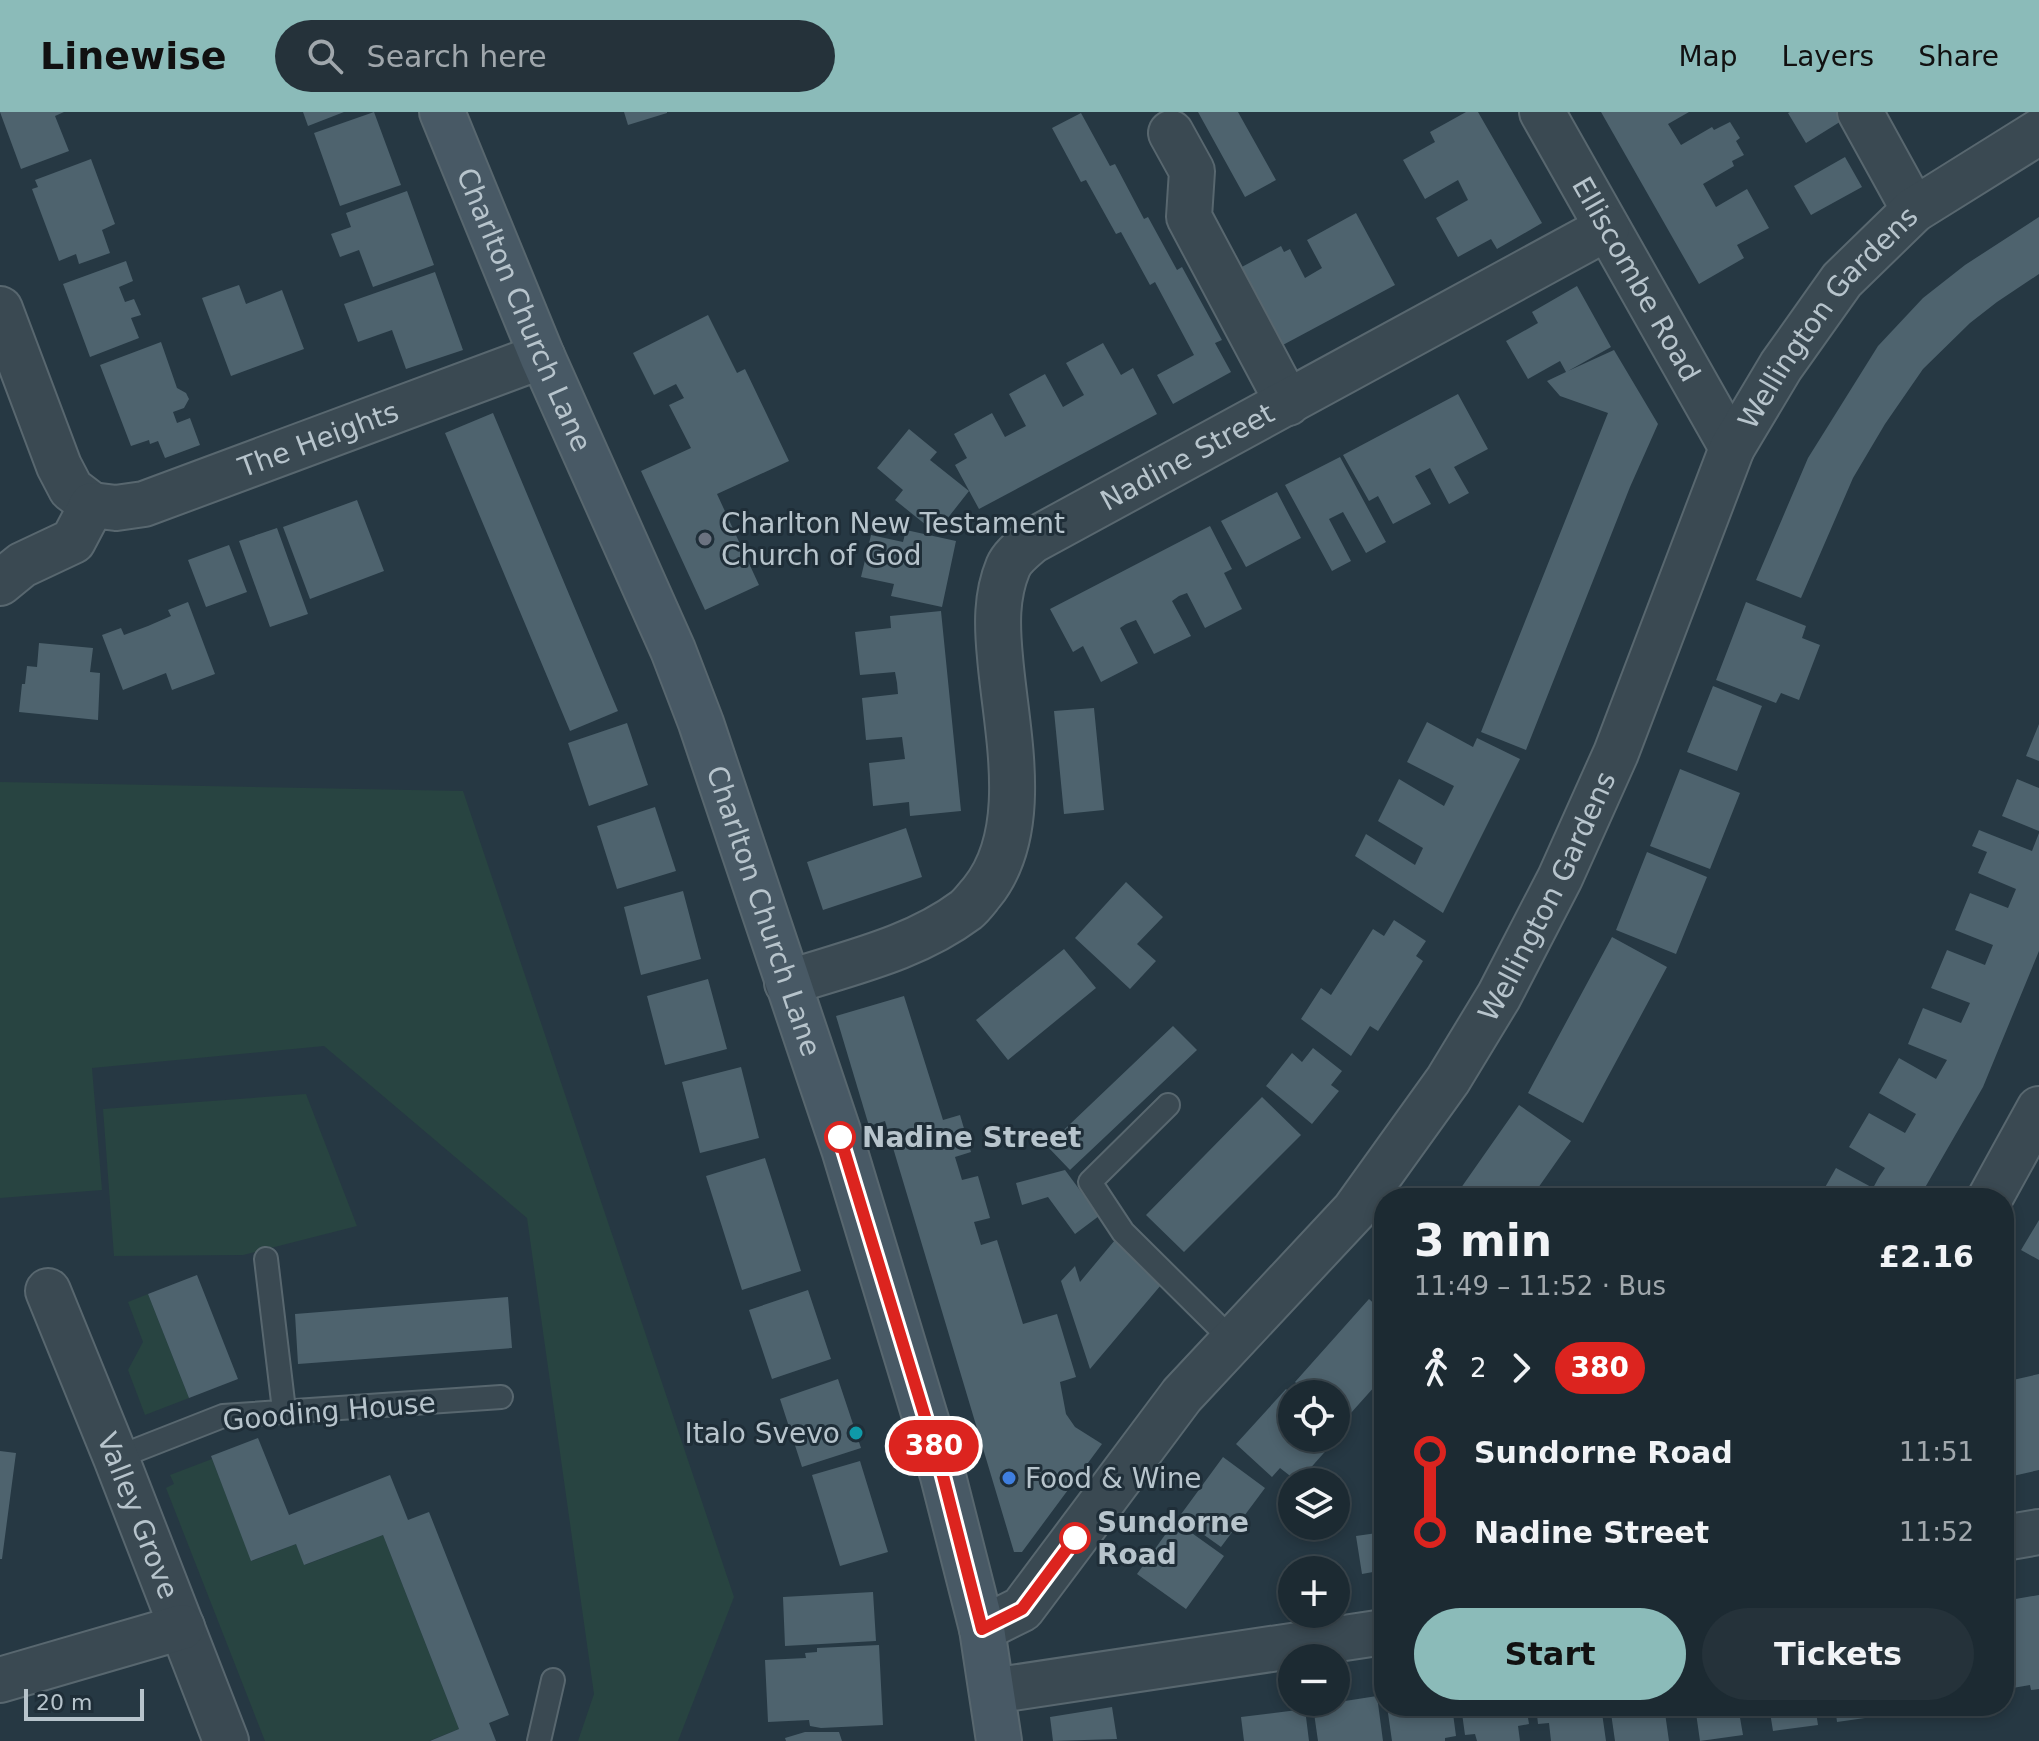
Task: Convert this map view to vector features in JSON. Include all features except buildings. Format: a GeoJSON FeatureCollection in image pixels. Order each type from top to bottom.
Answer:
{"type":"FeatureCollection","features":[{"type":"Feature","properties":{"kind":"street","name":"Charlton Church Lane"},"geometry":{"type":"LineString","coordinates":[[442,112],[542,356],[673,650],[701,723],[844,1149],[943,1476],[982,1629],[999,1741]]}},
{"type":"Feature","properties":{"kind":"street","name":"Elliscombe Road"},"geometry":{"type":"LineString","coordinates":[[1542,112],[1732,448]]}},
{"type":"Feature","properties":{"kind":"street"},"geometry":{"type":"LineString","coordinates":[[1860,112],[1914,210]]}},
{"type":"Feature","properties":{"kind":"street","name":"Wellington Gardens"},"geometry":{"type":"LineString","coordinates":[[982,1629],[1022,1609],[1182,1395],[1354,1211],[1448,1080],[1499,996],[1560,878],[1616,753],[1732,448],[1781,366],[1842,280],[1914,210],[2039,132]]}},
{"type":"Feature","properties":{"kind":"street"},"geometry":{"type":"LineString","coordinates":[[1171,133],[1192,171],[1189,217],[1288,403]]}},
{"type":"Feature","properties":{"kind":"street","name":"Nadine Street"},"geometry":{"type":"LineString","coordinates":[[787,983],[893,949],[933,932],[969,907],[996,874],[1009,834],[1012,789],[998,630],[999,596],[1009,564],[1032,541],[1607,228]]}},
{"type":"Feature","properties":{"kind":"street"},"geometry":{"type":"LineString","coordinates":[[0,309],[59,466],[71,489],[92,505],[73,541],[22,565],[0,583]]}},
{"type":"Feature","properties":{"kind":"street","name":"The Heights"},"geometry":{"type":"LineString","coordinates":[[92,505],[116,508],[144,504],[542,356]]}},
{"type":"Feature","properties":{"kind":"street"},"geometry":{"type":"LineString","coordinates":[[1996,1188],[2039,1109]]}},
{"type":"Feature","properties":{"kind":"street","name":"Valley Grove"},"geometry":{"type":"LineString","coordinates":[[48,1291],[226,1741]]}},
{"type":"Feature","properties":{"kind":"street"},"geometry":{"type":"LineString","coordinates":[[2014,1536],[2039,1532]]}},
{"type":"Feature","properties":{"kind":"street"},"geometry":{"type":"LineString","coordinates":[[0,1680],[182,1627]]}},
{"type":"Feature","properties":{"kind":"street"},"geometry":{"type":"LineString","coordinates":[[992,1691],[1374,1634]]}},
{"type":"Feature","properties":{"kind":"lane"},"geometry":{"type":"LineString","coordinates":[[1168,1105],[1090,1182],[1123,1232],[1233,1341]]}},
{"type":"Feature","properties":{"kind":"lane"},"geometry":{"type":"LineString","coordinates":[[266,1259],[284,1410]]}},
{"type":"Feature","properties":{"kind":"lane","name":"Gooding House"},"geometry":{"type":"LineString","coordinates":[[116,1458],[223,1416],[501,1397]]}},
{"type":"Feature","properties":{"kind":"lane"},"geometry":{"type":"LineString","coordinates":[[539,1741],[553,1680]]}},
{"type":"Feature","properties":{"kind":"green space"},"geometry":{"type":"Polygon","coordinates":[[[0,782],[463,791],[734,1597],[678,1741],[578,1741],[594,1694],[527,1218],[324,1046],[92,1068],[102,1190],[0,1198],[0,782]]]}},
{"type":"Feature","properties":{"kind":"green space"},"geometry":{"type":"Polygon","coordinates":[[[306,1094],[357,1226],[243,1255],[114,1256],[103,1109],[306,1094]]]}},
{"type":"Feature","properties":{"kind":"green space"},"geometry":{"type":"Polygon","coordinates":[[[148,1294],[189,1398],[145,1415],[128,1370],[143,1342],[128,1302],[148,1294]]]}},
{"type":"Feature","properties":{"kind":"green space"},"geometry":{"type":"Polygon","coordinates":[[[212,1459],[252,1561],[296,1544],[305,1565],[383,1535],[459,1729],[429,1741],[265,1741],[166,1488],[174,1484],[170,1475],[212,1459]]]}},
{"type":"Feature","properties":{"kind":"bus line","name":"380"},"geometry":{"type":"LineString","coordinates":[[840,1137],[943,1476],[982,1629],[1022,1609],[1075,1538]]}},
{"type":"Feature","properties":{"kind":"place","name":"Charlton New Testament Church of God"},"geometry":{"type":"Point","coordinates":[705,539]}},
{"type":"Feature","properties":{"kind":"place","name":"Nadine Street"},"geometry":{"type":"Point","coordinates":[840,1137]}},
{"type":"Feature","properties":{"kind":"place","name":"Italo Svevo"},"geometry":{"type":"Point","coordinates":[856,1433]}},
{"type":"Feature","properties":{"kind":"place","name":"Food & Wine"},"geometry":{"type":"Point","coordinates":[1009,1478]}},
{"type":"Feature","properties":{"kind":"place","name":"Sundorne Road"},"geometry":{"type":"Point","coordinates":[1075,1538]}}]}
